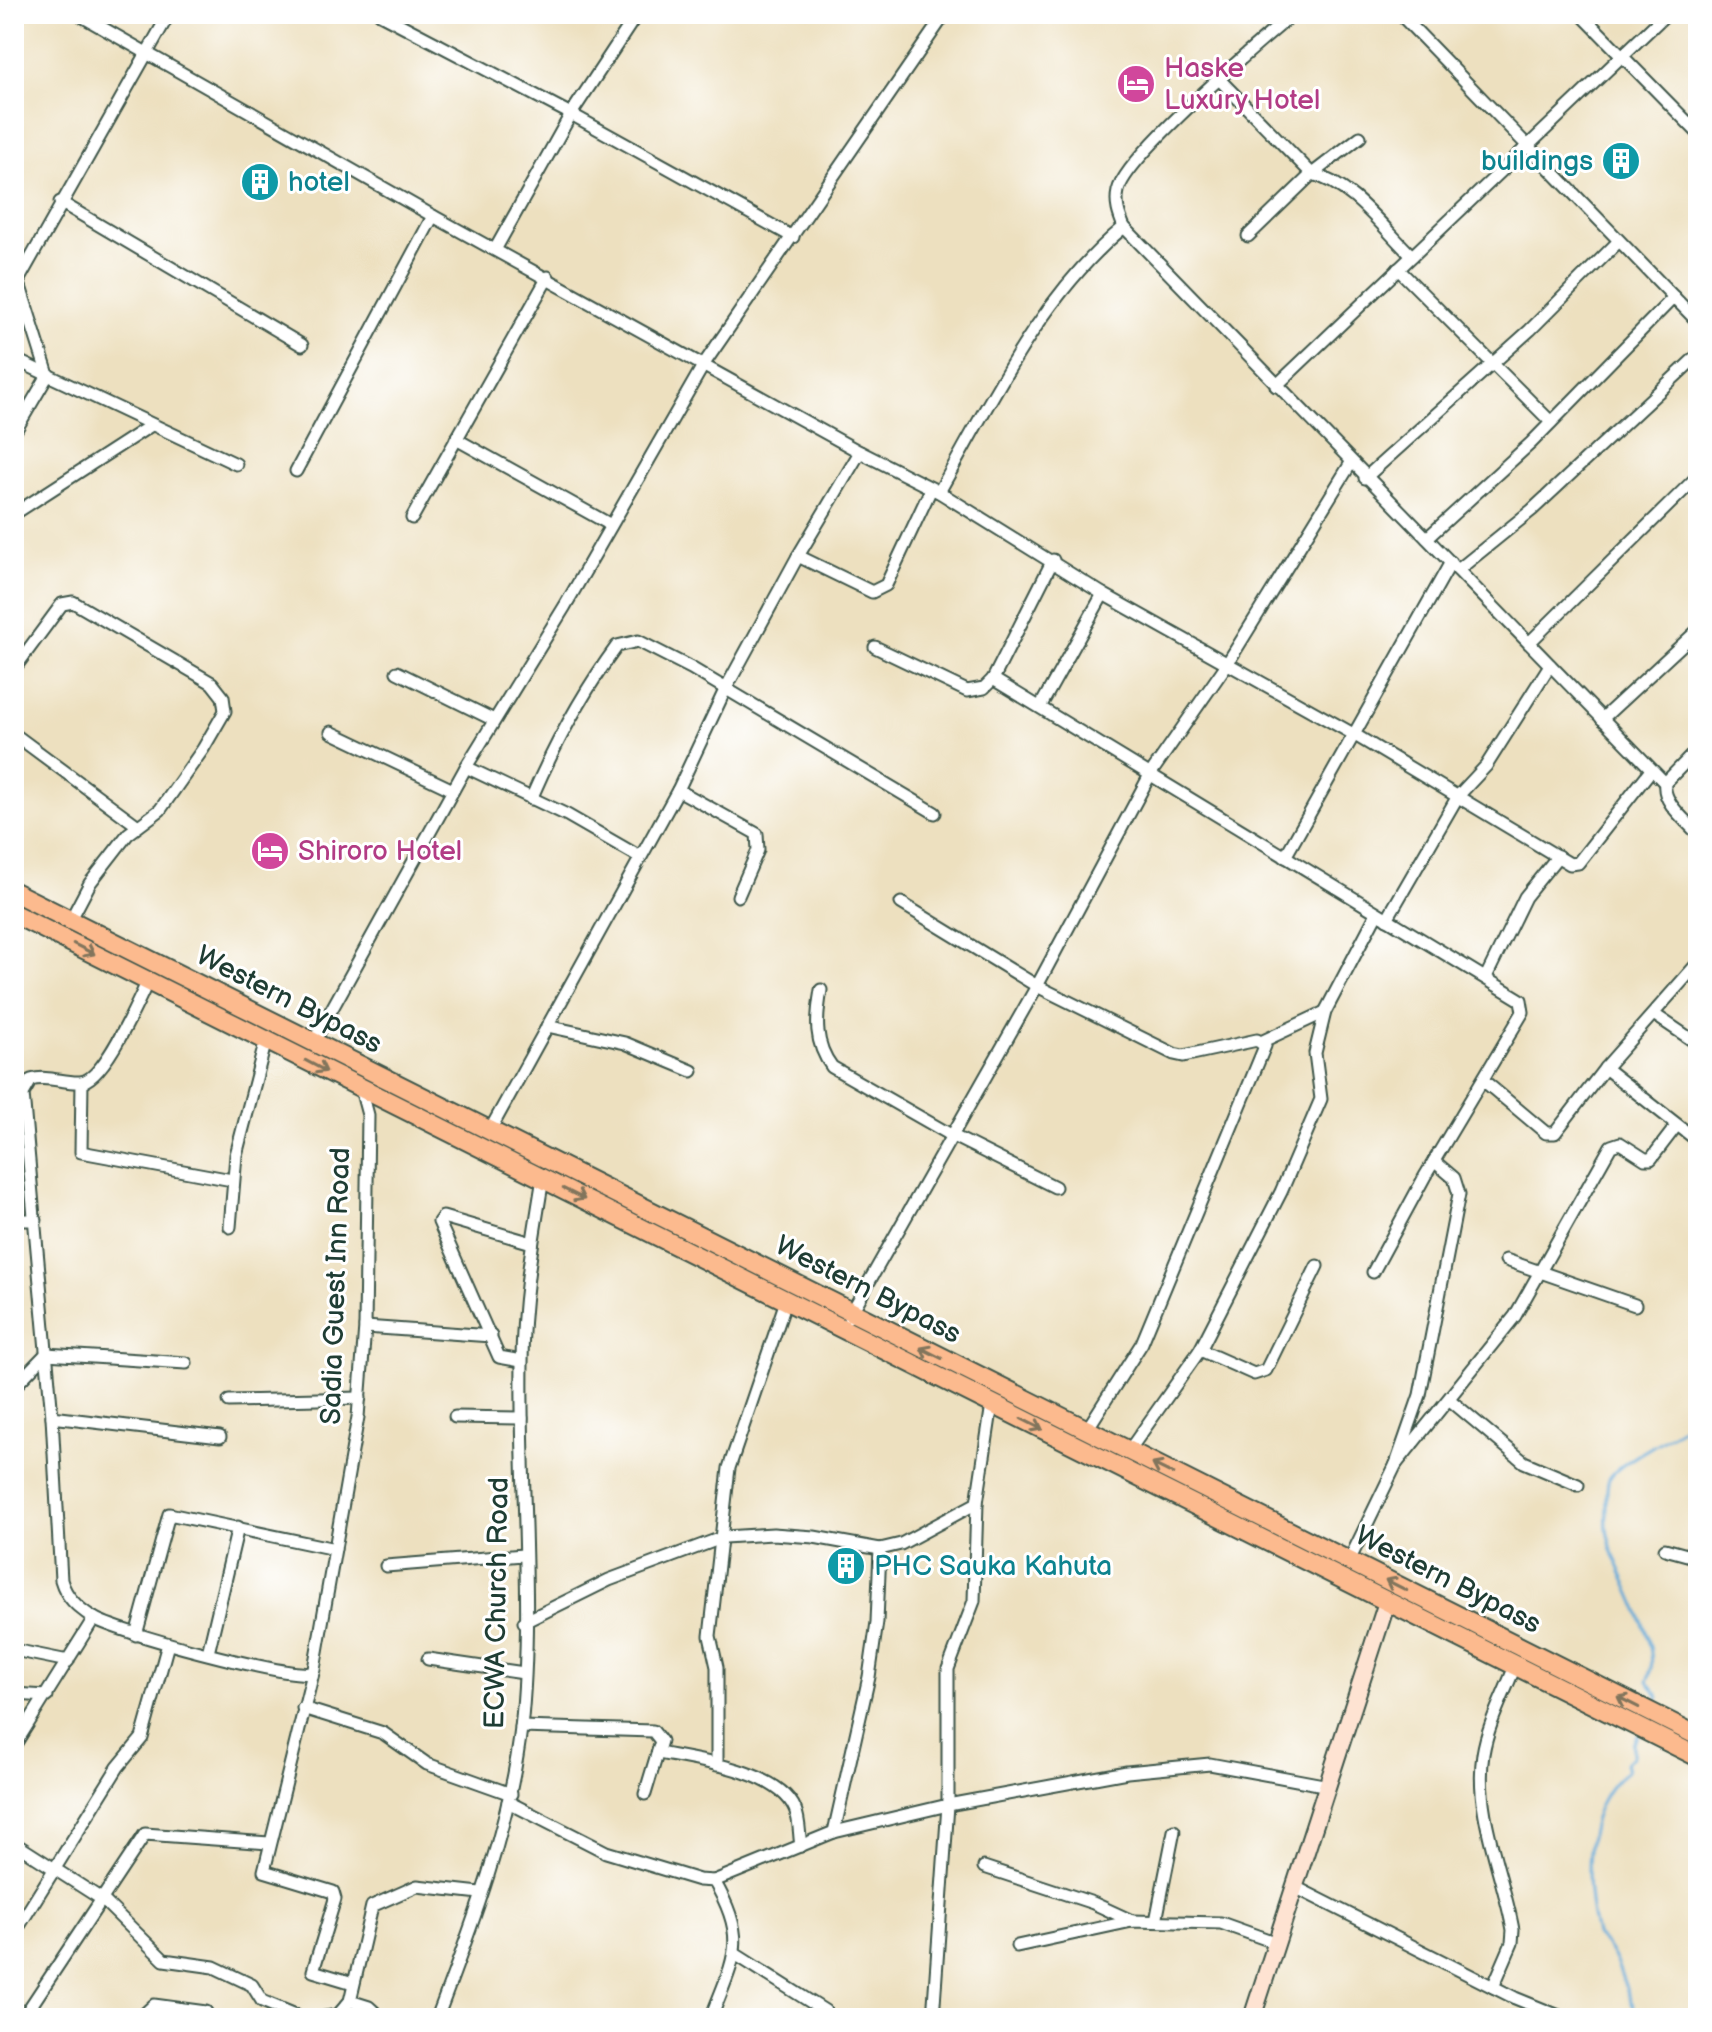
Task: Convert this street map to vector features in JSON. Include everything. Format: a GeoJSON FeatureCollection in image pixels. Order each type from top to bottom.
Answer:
{"type":"FeatureCollection","features":[{"type":"Feature","properties":{"kind":"main road","name":"Western Bypass"},"geometry":{"type":"LineString","coordinates":[[14,892],[489,1132],[847,1321],[992,1404],[1698,1757]]}},
{"type":"Feature","properties":{"kind":"main road","name":"Western Bypass"},"geometry":{"type":"LineString","coordinates":[[14,914],[786,1301],[847,1321],[1086,1431],[1698,1736]]}},
{"type":"Feature","properties":{"kind":"street"},"geometry":{"type":"LineString","coordinates":[[78,14],[433,216],[496,248],[860,452],[935,490],[1053,560],[1103,594],[1355,735],[1570,864],[1578,863],[1651,770]]}},
{"type":"Feature","properties":{"kind":"street"},"geometry":{"type":"LineString","coordinates":[[14,433],[48,375],[16,284],[169,14]]}},
{"type":"Feature","properties":{"kind":"street"},"geometry":{"type":"LineString","coordinates":[[380,14],[571,114],[793,237]]}},
{"type":"Feature","properties":{"kind":"street"},"geometry":{"type":"LineString","coordinates":[[496,248],[571,114],[637,14]]}},
{"type":"Feature","properties":{"kind":"street"},"geometry":{"type":"LineString","coordinates":[[313,1043],[466,767],[704,364],[945,14]]}},
{"type":"Feature","properties":{"kind":"street"},"geometry":{"type":"LineString","coordinates":[[1293,14],[1218,78],[1122,180],[1117,205],[1124,227],[1665,783],[1666,798],[1698,834]]}},
{"type":"Feature","properties":{"kind":"street"},"geometry":{"type":"LineString","coordinates":[[1400,14],[1698,322]]}},
{"type":"Feature","properties":{"kind":"street"},"geometry":{"type":"LineString","coordinates":[[1581,14],[1698,133]]}},
{"type":"Feature","properties":{"kind":"street"},"geometry":{"type":"LineString","coordinates":[[1276,386],[1666,14]]}},
{"type":"Feature","properties":{"kind":"street"},"geometry":{"type":"LineString","coordinates":[[1218,78],[1312,174],[1328,178],[1343,188],[1412,256]]}},
{"type":"Feature","properties":{"kind":"street"},"geometry":{"type":"LineString","coordinates":[[1248,236],[1312,174],[1360,137]]}},
{"type":"Feature","properties":{"kind":"street"},"geometry":{"type":"LineString","coordinates":[[60,202],[302,345]]}},
{"type":"Feature","properties":{"kind":"street"},"geometry":{"type":"LineString","coordinates":[[296,471],[433,216]]}},
{"type":"Feature","properties":{"kind":"street"},"geometry":{"type":"LineString","coordinates":[[798,556],[872,592],[886,585],[935,490],[1016,357],[1066,284],[1094,252],[1124,227]]}},
{"type":"Feature","properties":{"kind":"street"},"geometry":{"type":"LineString","coordinates":[[1365,478],[1493,364],[1619,241]]}},
{"type":"Feature","properties":{"kind":"street"},"geometry":{"type":"LineString","coordinates":[[1398,269],[1551,422]]}},
{"type":"Feature","properties":{"kind":"street"},"geometry":{"type":"LineString","coordinates":[[412,518],[548,277]]}},
{"type":"Feature","properties":{"kind":"street"},"geometry":{"type":"LineString","coordinates":[[1427,538],[1551,422],[1674,297]]}},
{"type":"Feature","properties":{"kind":"street"},"geometry":{"type":"LineString","coordinates":[[1285,857],[1454,566],[1532,510],[1698,355]]}},
{"type":"Feature","properties":{"kind":"street"},"geometry":{"type":"LineString","coordinates":[[14,359],[150,426],[236,464]]}},
{"type":"Feature","properties":{"kind":"street"},"geometry":{"type":"LineString","coordinates":[[14,514],[150,426]]}},
{"type":"Feature","properties":{"kind":"street"},"geometry":{"type":"LineString","coordinates":[[456,439],[611,525]]}},
{"type":"Feature","properties":{"kind":"street"},"geometry":{"type":"LineString","coordinates":[[489,1132],[678,790],[725,690],[798,556],[860,452]]}},
{"type":"Feature","properties":{"kind":"street"},"geometry":{"type":"LineString","coordinates":[[847,1321],[1037,986],[1151,773],[1227,664],[1351,463]]}},
{"type":"Feature","properties":{"kind":"street"},"geometry":{"type":"LineString","coordinates":[[1529,643],[1698,476]]}},
{"type":"Feature","properties":{"kind":"street"},"geometry":{"type":"LineString","coordinates":[[875,647],[967,691],[984,688],[993,679],[1053,560]]}},
{"type":"Feature","properties":{"kind":"street"},"geometry":{"type":"LineString","coordinates":[[1040,707],[1103,594]]}},
{"type":"Feature","properties":{"kind":"street"},"geometry":{"type":"LineString","coordinates":[[14,669],[62,604],[73,602],[212,683],[223,697],[225,711],[203,749],[160,810],[133,830],[90,883],[70,921]]}},
{"type":"Feature","properties":{"kind":"street"},"geometry":{"type":"LineString","coordinates":[[1602,719],[1698,630]]}},
{"type":"Feature","properties":{"kind":"street"},"geometry":{"type":"LineString","coordinates":[[531,799],[590,684],[617,646],[638,641],[935,813]]}},
{"type":"Feature","properties":{"kind":"street"},"geometry":{"type":"LineString","coordinates":[[1128,1452],[1200,1350],[1281,1192],[1321,1099],[1315,1053],[1325,1012],[1458,796],[1486,766],[1550,665]]}},
{"type":"Feature","properties":{"kind":"street"},"geometry":{"type":"LineString","coordinates":[[397,672],[494,720]]}},
{"type":"Feature","properties":{"kind":"street"},"geometry":{"type":"LineString","coordinates":[[993,679],[1521,1000],[1524,1007],[1484,1081],[1434,1161],[1373,1272]]}},
{"type":"Feature","properties":{"kind":"street"},"geometry":{"type":"LineString","coordinates":[[331,732],[453,790]]}},
{"type":"Feature","properties":{"kind":"street"},"geometry":{"type":"LineString","coordinates":[[14,734],[133,830]]}},
{"type":"Feature","properties":{"kind":"street"},"geometry":{"type":"LineString","coordinates":[[1665,783],[1698,749]]}},
{"type":"Feature","properties":{"kind":"street"},"geometry":{"type":"LineString","coordinates":[[466,767],[567,815],[640,857]]}},
{"type":"Feature","properties":{"kind":"street"},"geometry":{"type":"LineString","coordinates":[[678,790],[757,834],[758,850],[738,896]]}},
{"type":"Feature","properties":{"kind":"street"},"geometry":{"type":"LineString","coordinates":[[1486,977],[1525,897],[1558,856]]}},
{"type":"Feature","properties":{"kind":"street"},"geometry":{"type":"LineString","coordinates":[[901,903],[1037,986],[1174,1054],[1183,1056],[1263,1041],[1325,1012]]}},
{"type":"Feature","properties":{"kind":"street"},"geometry":{"type":"LineString","coordinates":[[1484,1081],[1552,1135],[1605,1068],[1698,963]]}},
{"type":"Feature","properties":{"kind":"street"},"geometry":{"type":"LineString","coordinates":[[148,981],[100,1072],[82,1082],[31,1080],[19,1106],[36,1220],[61,1580],[66,1594],[94,1618],[136,1635],[311,1673]]}},
{"type":"Feature","properties":{"kind":"street"},"geometry":{"type":"LineString","coordinates":[[821,990],[816,1031],[822,1054],[832,1067],[951,1135],[1055,1187]]}},
{"type":"Feature","properties":{"kind":"street"},"geometry":{"type":"LineString","coordinates":[[1655,1015],[1698,1044]]}},
{"type":"Feature","properties":{"kind":"street"},"geometry":{"type":"LineString","coordinates":[[547,1026],[625,1043],[692,1071]]}},
{"type":"Feature","properties":{"kind":"street"},"geometry":{"type":"LineString","coordinates":[[230,1227],[232,1180],[266,1040]]}},
{"type":"Feature","properties":{"kind":"street"},"geometry":{"type":"LineString","coordinates":[[1086,1431],[1142,1343],[1263,1053],[1263,1041]]}},
{"type":"Feature","properties":{"kind":"street"},"geometry":{"type":"LineString","coordinates":[[1605,1068],[1698,1141]]}},
{"type":"Feature","properties":{"kind":"street"},"geometry":{"type":"LineString","coordinates":[[82,1082],[81,1152],[232,1180]]}},
{"type":"Feature","properties":{"kind":"street","name":"Sadia Guest Inn Road"},"geometry":{"type":"LineString","coordinates":[[269,1843],[311,1673],[360,1398],[365,1327],[368,1115],[361,1089]]}},
{"type":"Feature","properties":{"kind":"street"},"geometry":{"type":"LineString","coordinates":[[368,1115],[389,1103]]}},
{"type":"Feature","properties":{"kind":"street"},"geometry":{"type":"LineString","coordinates":[[1396,1464],[1515,1316],[1611,1146],[1620,1143],[1645,1159],[1651,1159],[1677,1125]]}},
{"type":"Feature","properties":{"kind":"street"},"geometry":{"type":"LineString","coordinates":[[1349,1561],[1396,1464],[1420,1395],[1459,1194],[1454,1178],[1434,1161]]}},
{"type":"Feature","properties":{"kind":"street","name":"ECWA Church Road"},"geometry":{"type":"LineString","coordinates":[[437,2018],[509,1798],[521,1727],[524,1622],[521,1361],[532,1243],[543,1178]]}},
{"type":"Feature","properties":{"kind":"street"},"geometry":{"type":"LineString","coordinates":[[521,1361],[502,1360],[439,1222],[443,1217],[532,1243]]}},
{"type":"Feature","properties":{"kind":"street"},"geometry":{"type":"LineString","coordinates":[[14,1220],[36,1220]]}},
{"type":"Feature","properties":{"kind":"street"},"geometry":{"type":"LineString","coordinates":[[1506,1260],[1540,1269],[1635,1305]]}},
{"type":"Feature","properties":{"kind":"street"},"geometry":{"type":"LineString","coordinates":[[1200,1350],[1254,1374],[1266,1370],[1317,1266]]}},
{"type":"Feature","properties":{"kind":"street"},"geometry":{"type":"LineString","coordinates":[[717,1765],[717,1667],[710,1636],[724,1537],[729,1468],[786,1301]]}},
{"type":"Feature","properties":{"kind":"street"},"geometry":{"type":"LineString","coordinates":[[365,1327],[491,1336]]}},
{"type":"Feature","properties":{"kind":"street"},"geometry":{"type":"LineString","coordinates":[[14,1387],[46,1354],[186,1363]]}},
{"type":"Feature","properties":{"kind":"street"},"geometry":{"type":"LineString","coordinates":[[229,1401],[360,1398]]}},
{"type":"Feature","properties":{"kind":"street"},"geometry":{"type":"LineString","coordinates":[[1450,1400],[1524,1462],[1578,1485]]}},
{"type":"Feature","properties":{"kind":"street"},"geometry":{"type":"LineString","coordinates":[[933,2018],[948,1805],[948,1669],[974,1601],[977,1503],[992,1404]]}},
{"type":"Feature","properties":{"kind":"street"},"geometry":{"type":"LineString","coordinates":[[52,1417],[220,1437]]}},
{"type":"Feature","properties":{"kind":"street"},"geometry":{"type":"LineString","coordinates":[[455,1417],[522,1418]]}},
{"type":"Feature","properties":{"kind":"street"},"geometry":{"type":"LineString","coordinates":[[524,1622],[609,1580],[724,1537],[773,1534],[814,1537],[880,1549],[901,1544],[977,1503]]}},
{"type":"Feature","properties":{"kind":"street"},"geometry":{"type":"LineString","coordinates":[[136,1635],[169,1514],[335,1549]]}},
{"type":"Feature","properties":{"kind":"street"},"geometry":{"type":"LineString","coordinates":[[208,1653],[238,1527]]}},
{"type":"Feature","properties":{"kind":"street"},"geometry":{"type":"LineString","coordinates":[[834,1832],[869,1677],[880,1549]]}},
{"type":"Feature","properties":{"kind":"street"},"geometry":{"type":"LineString","coordinates":[[1665,1549],[1698,1558]]}},
{"type":"Feature","properties":{"kind":"street"},"geometry":{"type":"LineString","coordinates":[[386,1566],[523,1555]]}},
{"type":"Feature","properties":{"kind":"street"},"geometry":{"type":"LineString","coordinates":[[1252,2018],[1387,1602]]}},
{"type":"Feature","properties":{"kind":"street"},"geometry":{"type":"LineString","coordinates":[[14,1746],[94,1618]]}},
{"type":"Feature","properties":{"kind":"street"},"geometry":{"type":"LineString","coordinates":[[14,1934],[118,1767],[142,1738],[168,1644]]}},
{"type":"Feature","properties":{"kind":"street"},"geometry":{"type":"LineString","coordinates":[[14,1650],[68,1661]]}},
{"type":"Feature","properties":{"kind":"street"},"geometry":{"type":"LineString","coordinates":[[428,1659],[524,1673]]}},
{"type":"Feature","properties":{"kind":"street"},"geometry":{"type":"LineString","coordinates":[[1493,1987],[1512,1943],[1513,1930],[1489,1826],[1483,1756],[1488,1732],[1515,1666]]}},
{"type":"Feature","properties":{"kind":"street"},"geometry":{"type":"LineString","coordinates":[[14,1694],[47,1696]]}},
{"type":"Feature","properties":{"kind":"street"},"geometry":{"type":"LineString","coordinates":[[303,1708],[383,1733],[427,1764],[509,1798],[606,1852],[699,1880],[714,1881],[834,1832],[948,1805],[1196,1763],[1329,1786]]}},
{"type":"Feature","properties":{"kind":"street"},"geometry":{"type":"LineString","coordinates":[[521,1727],[653,1731],[660,1734],[661,1741],[645,1794]]}},
{"type":"Feature","properties":{"kind":"street"},"geometry":{"type":"LineString","coordinates":[[658,1753],[751,1775],[789,1799],[796,1810],[801,1846]]}},
{"type":"Feature","properties":{"kind":"street"},"geometry":{"type":"LineString","coordinates":[[1156,1921],[1174,1831]]}},
{"type":"Feature","properties":{"kind":"street"},"geometry":{"type":"LineString","coordinates":[[23,2018],[145,1834],[269,1843],[265,1874],[336,1895],[313,1971],[353,1983]]}},
{"type":"Feature","properties":{"kind":"street"},"geometry":{"type":"LineString","coordinates":[[14,1843],[103,1900],[164,1960],[214,1967],[252,1985],[262,2001],[303,2018],[338,2015],[350,2001],[372,1906],[417,1886],[480,1893]]}},
{"type":"Feature","properties":{"kind":"street"},"geometry":{"type":"LineString","coordinates":[[984,1867],[1093,1903],[1132,1921]]}},
{"type":"Feature","properties":{"kind":"street"},"geometry":{"type":"LineString","coordinates":[[711,2018],[735,1954],[736,1928],[731,1909],[714,1881]]}},
{"type":"Feature","properties":{"kind":"street"},"geometry":{"type":"LineString","coordinates":[[1295,1887],[1493,1987],[1564,2018]]}},
{"type":"Feature","properties":{"kind":"street"},"geometry":{"type":"LineString","coordinates":[[1017,1946],[1132,1921],[1221,1923],[1277,1943]]}},
{"type":"Feature","properties":{"kind":"street"},"geometry":{"type":"LineString","coordinates":[[735,1954],[825,2011],[828,2018]]}},
{"type":"Feature","properties":{"kind":"street"},"geometry":{"type":"LineString","coordinates":[[350,2001],[369,2007],[381,2018]]}},
{"type":"Feature","properties":{"kind":"street"},"geometry":{"type":"LineString","coordinates":[[140,2018],[154,2005],[206,2012],[209,2018]]}},
{"type":"Feature","properties":{"kind":"waterway"},"geometry":{"type":"LineString","coordinates":[[1654,1706],[1659,1697],[1648,1681],[1652,1665],[1650,1646],[1607,1529],[1607,1485],[1615,1471],[1678,1431],[1698,1413]]}},
{"type":"Feature","properties":{"kind":"waterway"},"geometry":{"type":"LineString","coordinates":[[1639,1734],[1633,1744],[1633,1756],[1625,1764],[1627,1771],[1612,1785],[1593,1824],[1588,1870],[1596,1935],[1617,1963],[1640,2018]]}},
{"type":"Feature","properties":{"kind":"place","name":"Haske Luxury Hotel"},"geometry":{"type":"Point","coordinates":[1136,84]}},
{"type":"Feature","properties":{"kind":"place","name":"buildings"},"geometry":{"type":"Point","coordinates":[1621,161]}},
{"type":"Feature","properties":{"kind":"place","name":"hotel"},"geometry":{"type":"Point","coordinates":[260,182]}},
{"type":"Feature","properties":{"kind":"place","name":"Shiroro Hotel"},"geometry":{"type":"Point","coordinates":[270,851]}},
{"type":"Feature","properties":{"kind":"place","name":"PHC Sauka Kahuta"},"geometry":{"type":"Point","coordinates":[846,1566]}}]}
